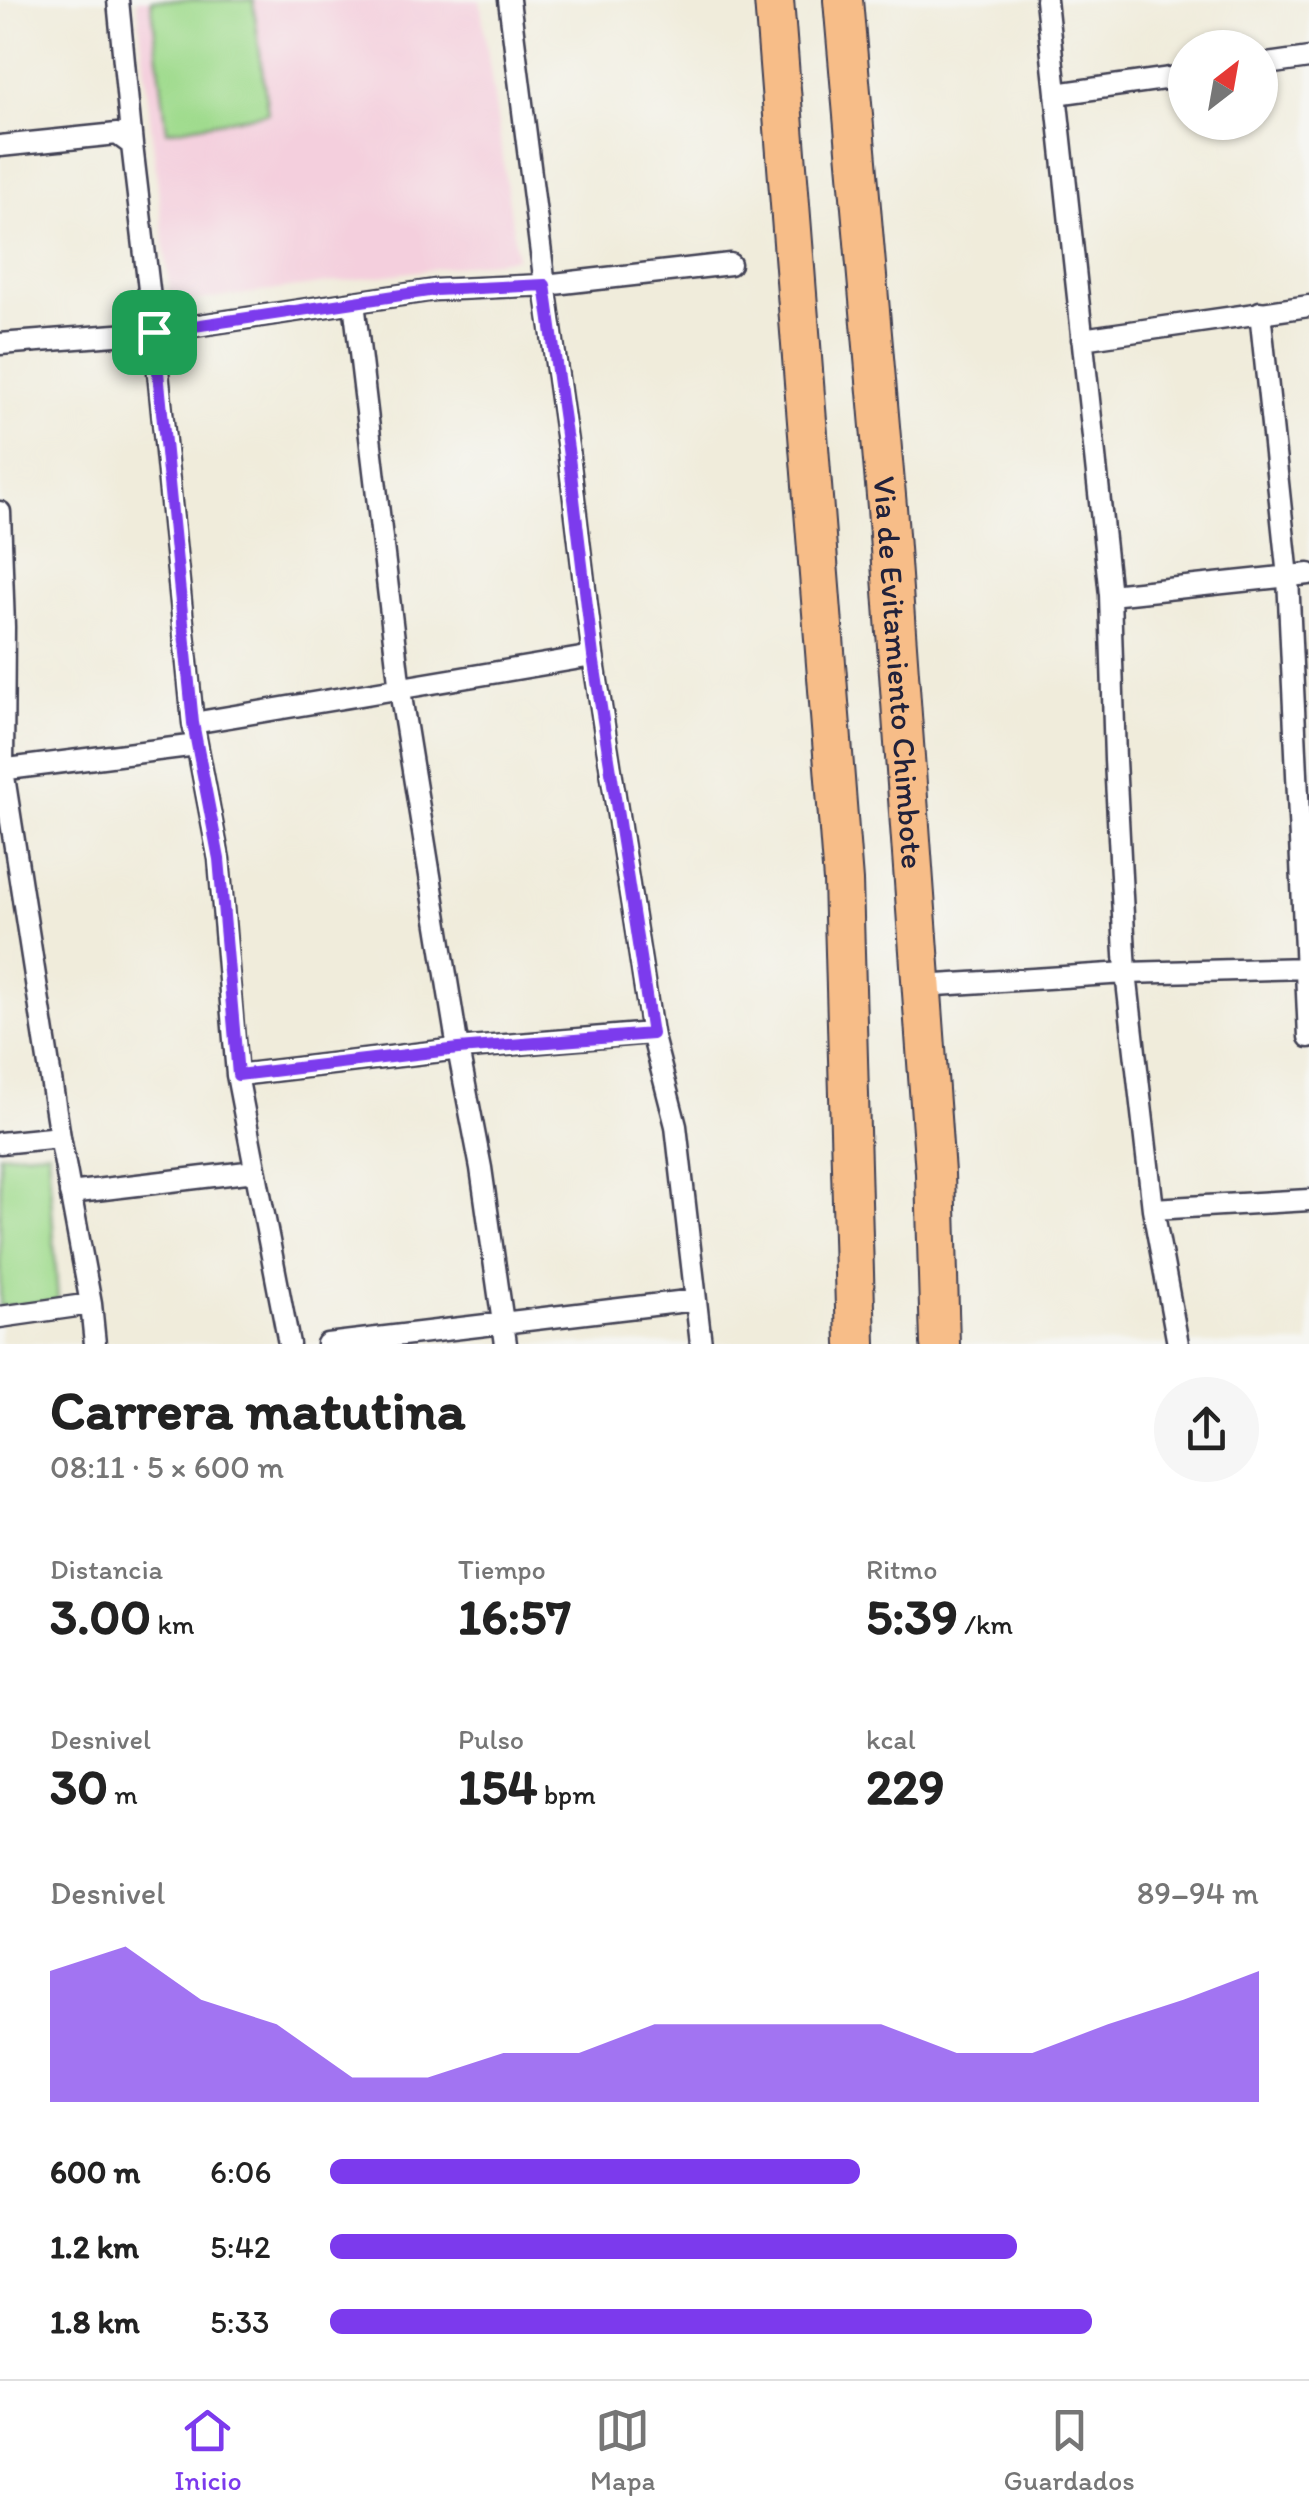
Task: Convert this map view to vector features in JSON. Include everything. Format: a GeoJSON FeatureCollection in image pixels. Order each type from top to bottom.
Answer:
{"type":"FeatureCollection","features":[{"type":"Feature","properties":{"kind":"highway"},"geometry":{"type":"LineString","coordinates":[[774,0],[843,882],[856,1344]]}},
{"type":"Feature","properties":{"kind":"highway","name":"Via de Evitamiento Chimbote"},"geometry":{"type":"LineString","coordinates":[[843,0],[887,508],[935,1173],[940,1344]]}},
{"type":"Feature","properties":{"kind":"street"},"geometry":{"type":"LineString","coordinates":[[118,0],[193,723],[219,859],[238,1075],[289,1344]]}},
{"type":"Feature","properties":{"kind":"street"},"geometry":{"type":"LineString","coordinates":[[509,0],[593,656],[652,1034],[676,1126],[701,1344]]}},
{"type":"Feature","properties":{"kind":"street"},"geometry":{"type":"LineString","coordinates":[[1046,0],[1110,595],[1126,972],[1152,1208],[1178,1344]]}},
{"type":"Feature","properties":{"kind":"street"},"geometry":{"type":"LineString","coordinates":[[1278,62],[1309,58]]}},
{"type":"Feature","properties":{"kind":"street"},"geometry":{"type":"LineString","coordinates":[[1056,94],[1168,78]]}},
{"type":"Feature","properties":{"kind":"street"},"geometry":{"type":"LineString","coordinates":[[0,146],[117,134],[132,145]]}},
{"type":"Feature","properties":{"kind":"street"},"geometry":{"type":"LineString","coordinates":[[0,344],[154,332],[435,290],[545,285],[730,264]]}},
{"type":"Feature","properties":{"kind":"street"},"geometry":{"type":"LineString","coordinates":[[354,302],[400,690],[481,1168],[504,1333]]}},
{"type":"Feature","properties":{"kind":"street"},"geometry":{"type":"LineString","coordinates":[[1082,339],[1309,306]]}},
{"type":"Feature","properties":{"kind":"street"},"geometry":{"type":"LineString","coordinates":[[1260,312],[1299,576],[1309,1037]]}},
{"type":"Feature","properties":{"kind":"street"},"geometry":{"type":"LineString","coordinates":[[0,512],[4,627],[1,770],[96,1344]]}},
{"type":"Feature","properties":{"kind":"street"},"geometry":{"type":"LineString","coordinates":[[1110,595],[1299,576]]}},
{"type":"Feature","properties":{"kind":"street"},"geometry":{"type":"LineString","coordinates":[[193,723],[593,656]]}},
{"type":"Feature","properties":{"kind":"street"},"geometry":{"type":"LineString","coordinates":[[1,770],[198,745]]}},
{"type":"Feature","properties":{"kind":"street"},"geometry":{"type":"LineString","coordinates":[[921,986],[1126,972],[1307,968]]}},
{"type":"Feature","properties":{"kind":"street"},"geometry":{"type":"LineString","coordinates":[[238,1075],[458,1049],[652,1034]]}},
{"type":"Feature","properties":{"kind":"street"},"geometry":{"type":"LineString","coordinates":[[0,1143],[60,1137]]}},
{"type":"Feature","properties":{"kind":"street"},"geometry":{"type":"LineString","coordinates":[[70,1194],[255,1171]]}},
{"type":"Feature","properties":{"kind":"street"},"geometry":{"type":"LineString","coordinates":[[1152,1208],[1309,1200]]}},
{"type":"Feature","properties":{"kind":"street"},"geometry":{"type":"LineString","coordinates":[[327,1344],[504,1333],[696,1300]]}},
{"type":"Feature","properties":{"kind":"street"},"geometry":{"type":"LineString","coordinates":[[0,1317],[91,1304]]}},
{"type":"Feature","properties":{"kind":"shaded area"},"geometry":{"type":"Polygon","coordinates":[[[137,0],[480,0],[517,258],[171,304],[137,0]]]}},
{"type":"Feature","properties":{"kind":"green space"},"geometry":{"type":"Polygon","coordinates":[[[151,0],[253,0],[268,113],[167,131],[151,0]]]}},
{"type":"Feature","properties":{"kind":"green space"},"geometry":{"type":"Polygon","coordinates":[[[48,1151],[58,1301],[0,1307],[0,1154],[48,1151]]]}},
{"type":"Feature","properties":{"kind":"route"},"geometry":{"type":"LineString","coordinates":[[545,285],[593,656],[652,1034],[458,1049],[238,1075],[219,859],[193,723],[154,332],[435,290],[545,285]]}}]}
